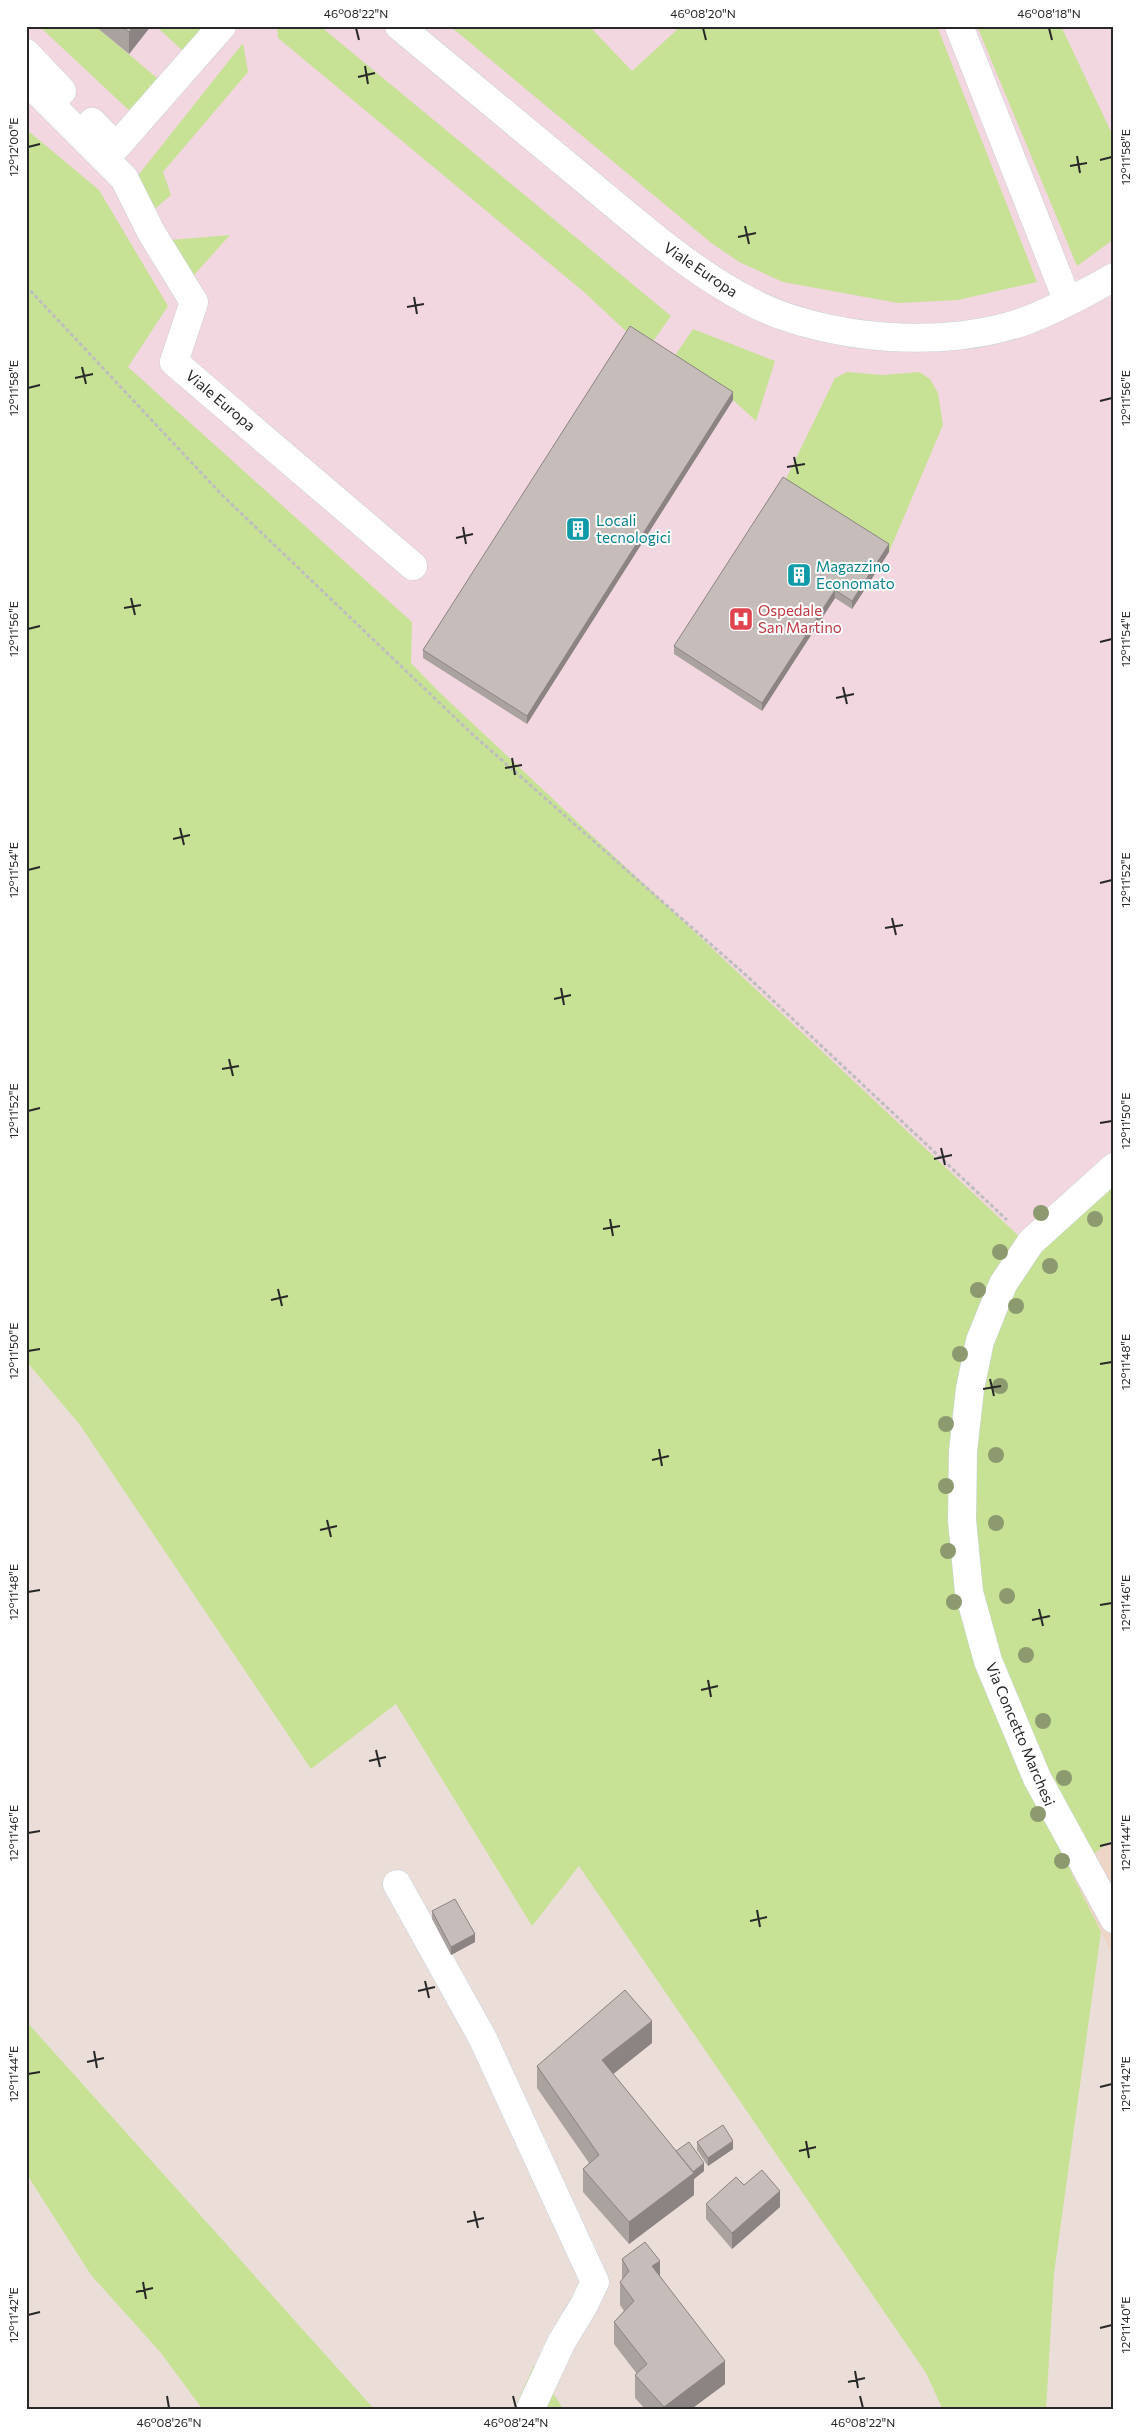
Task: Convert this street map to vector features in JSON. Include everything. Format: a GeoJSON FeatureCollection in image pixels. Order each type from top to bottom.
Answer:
{"type":"FeatureCollection","features":[{"type":"Feature","properties":{"kind":"street"},"geometry":{"type":"LineString","coordinates":[[26,53],[116,147],[222,26]]}},
{"type":"Feature","properties":{"kind":"street","name":"Viale Europa"},"geometry":{"type":"LineString","coordinates":[[399,26],[657,240],[708,277],[750,301],[795,319],[843,331],[889,336],[939,338],[982,332],[1018,322],[1068,302],[1114,277]]}},
{"type":"Feature","properties":{"kind":"street"},"geometry":{"type":"LineString","coordinates":[[959,26],[1068,302]]}},
{"type":"Feature","properties":{"kind":"street","name":"Viale Europa"},"geometry":{"type":"LineString","coordinates":[[26,80],[124,178],[151,232],[194,302],[174,362],[412,566]]}},
{"type":"Feature","properties":{"kind":"street","name":"Via Concetto Marchesi"},"geometry":{"type":"LineString","coordinates":[[1110,1904],[1045,1793],[1010,1718],[988,1661],[969,1592],[962,1520],[963,1451],[970,1389],[980,1341],[1000,1292],[1031,1242],[1114,1167]]}},
{"type":"Feature","properties":{"kind":"street"},"geometry":{"type":"LineString","coordinates":[[397,1884],[482,2037],[595,2282],[584,2305],[561,2343],[530,2410]]}},
{"type":"Feature","properties":{"kind":"path"},"geometry":{"type":"LineString","coordinates":[[26,286],[222,495],[471,734],[748,977],[1031,1242]]}},
{"type":"Feature","properties":{"kind":"shaded area","name":"Ospedale San Martino"},"geometry":{"type":"Polygon","coordinates":[[[26,26],[1114,26],[1114,1182],[1037,1253],[439,692],[215,466],[26,271],[26,26]]]}},
{"type":"Feature","properties":{"kind":"shaded area"},"geometry":{"type":"Polygon","coordinates":[[[1114,1838],[1114,1958],[1071,1872],[1114,1838]]]}},
{"type":"Feature","properties":{"kind":"green space"},"geometry":{"type":"Polygon","coordinates":[[[39,26],[95,26],[162,82],[134,115],[39,26]]]}},
{"type":"Feature","properties":{"kind":"green space"},"geometry":{"type":"Polygon","coordinates":[[[160,26],[209,26],[185,53],[159,29],[160,26]]]}},
{"type":"Feature","properties":{"kind":"green space"},"geometry":{"type":"Polygon","coordinates":[[[277,26],[320,26],[671,316],[649,347],[630,335],[584,292],[278,38],[277,26]]]}},
{"type":"Feature","properties":{"kind":"green space"},"geometry":{"type":"Polygon","coordinates":[[[450,26],[589,26],[632,71],[681,26],[937,26],[1037,282],[958,300],[898,303],[783,282],[739,262],[710,242],[450,26]]]}},
{"type":"Feature","properties":{"kind":"green space"},"geometry":{"type":"Polygon","coordinates":[[[977,26],[1061,26],[1114,138],[1114,239],[1077,266],[977,26]]]}},
{"type":"Feature","properties":{"kind":"green space"},"geometry":{"type":"Polygon","coordinates":[[[243,43],[248,72],[163,172],[171,195],[156,208],[136,178],[243,43]]]}},
{"type":"Feature","properties":{"kind":"green space"},"geometry":{"type":"Polygon","coordinates":[[[26,129],[99,190],[168,306],[128,367],[412,622],[411,663],[439,692],[1037,1253],[1114,1182],[1114,1838],[1071,1872],[1101,1932],[1054,2274],[1046,2410],[943,2410],[926,2373],[579,1866],[532,1926],[396,1704],[311,1769],[80,1425],[26,1361],[26,129]]]}},
{"type":"Feature","properties":{"kind":"green space"},"geometry":{"type":"Polygon","coordinates":[[[230,235],[194,275],[170,240],[230,235]]]}},
{"type":"Feature","properties":{"kind":"green space"},"geometry":{"type":"Polygon","coordinates":[[[693,329],[775,361],[756,421],[733,400],[672,360],[693,329]]]}},
{"type":"Feature","properties":{"kind":"green space"},"geometry":{"type":"Polygon","coordinates":[[[847,372],[883,375],[919,372],[930,379],[938,393],[943,425],[889,552],[783,485],[835,378],[847,372]]]}},
{"type":"Feature","properties":{"kind":"green space"},"geometry":{"type":"Polygon","coordinates":[[[26,2021],[375,2410],[203,2410],[161,2353],[91,2275],[26,2173],[26,2021]]]}},
{"type":"Feature","properties":{"kind":"green space"},"geometry":{"type":"Polygon","coordinates":[[[534,2365],[564,2410],[514,2410],[534,2365]]]}},
{"type":"Feature","properties":{"kind":"building"},"geometry":{"type":"Polygon","coordinates":[[[122,26],[133,26],[129,32],[122,26]]]}},
{"type":"Feature","properties":{"kind":"building","name":"Locali tecnologici"},"geometry":{"type":"Polygon","coordinates":[[[630,326],[733,392],[527,716],[423,650],[630,326]]]}},
{"type":"Feature","properties":{"kind":"building","name":"Magazzino Economato"},"geometry":{"type":"Polygon","coordinates":[[[783,477],[889,544],[852,601],[835,590],[762,703],[674,646],[783,477]]]}},
{"type":"Feature","properties":{"kind":"building"},"geometry":{"type":"Polygon","coordinates":[[[455,1899],[475,1934],[451,1947],[432,1911],[455,1899]]]}},
{"type":"Feature","properties":{"kind":"building"},"geometry":{"type":"Polygon","coordinates":[[[625,1990],[652,2021],[602,2060],[694,2173],[629,2222],[583,2169],[599,2155],[537,2066],[625,1990]]]}},
{"type":"Feature","properties":{"kind":"building"},"geometry":{"type":"Polygon","coordinates":[[[723,2125],[733,2141],[708,2158],[697,2142],[723,2125]]]}},
{"type":"Feature","properties":{"kind":"building"},"geometry":{"type":"Polygon","coordinates":[[[689,2142],[704,2163],[693,2172],[676,2151],[689,2142]]]}},
{"type":"Feature","properties":{"kind":"building"},"geometry":{"type":"Polygon","coordinates":[[[762,2170],[780,2191],[732,2233],[706,2204],[736,2177],[744,2185],[762,2170]]]}},
{"type":"Feature","properties":{"kind":"building"},"geometry":{"type":"Polygon","coordinates":[[[645,2242],[660,2261],[652,2266],[725,2361],[664,2407],[635,2375],[647,2364],[614,2322],[634,2301],[620,2282],[629,2271],[622,2259],[645,2242]]]}},
{"type":"Feature","properties":{"kind":"place","name":"Locali tecnologici"},"geometry":{"type":"Point","coordinates":[578,529]}},
{"type":"Feature","properties":{"kind":"place","name":"Magazzino Economato"},"geometry":{"type":"Point","coordinates":[799,575]}},
{"type":"Feature","properties":{"kind":"place","name":"Ospedale San Martino"},"geometry":{"type":"Point","coordinates":[741,619]}}]}
